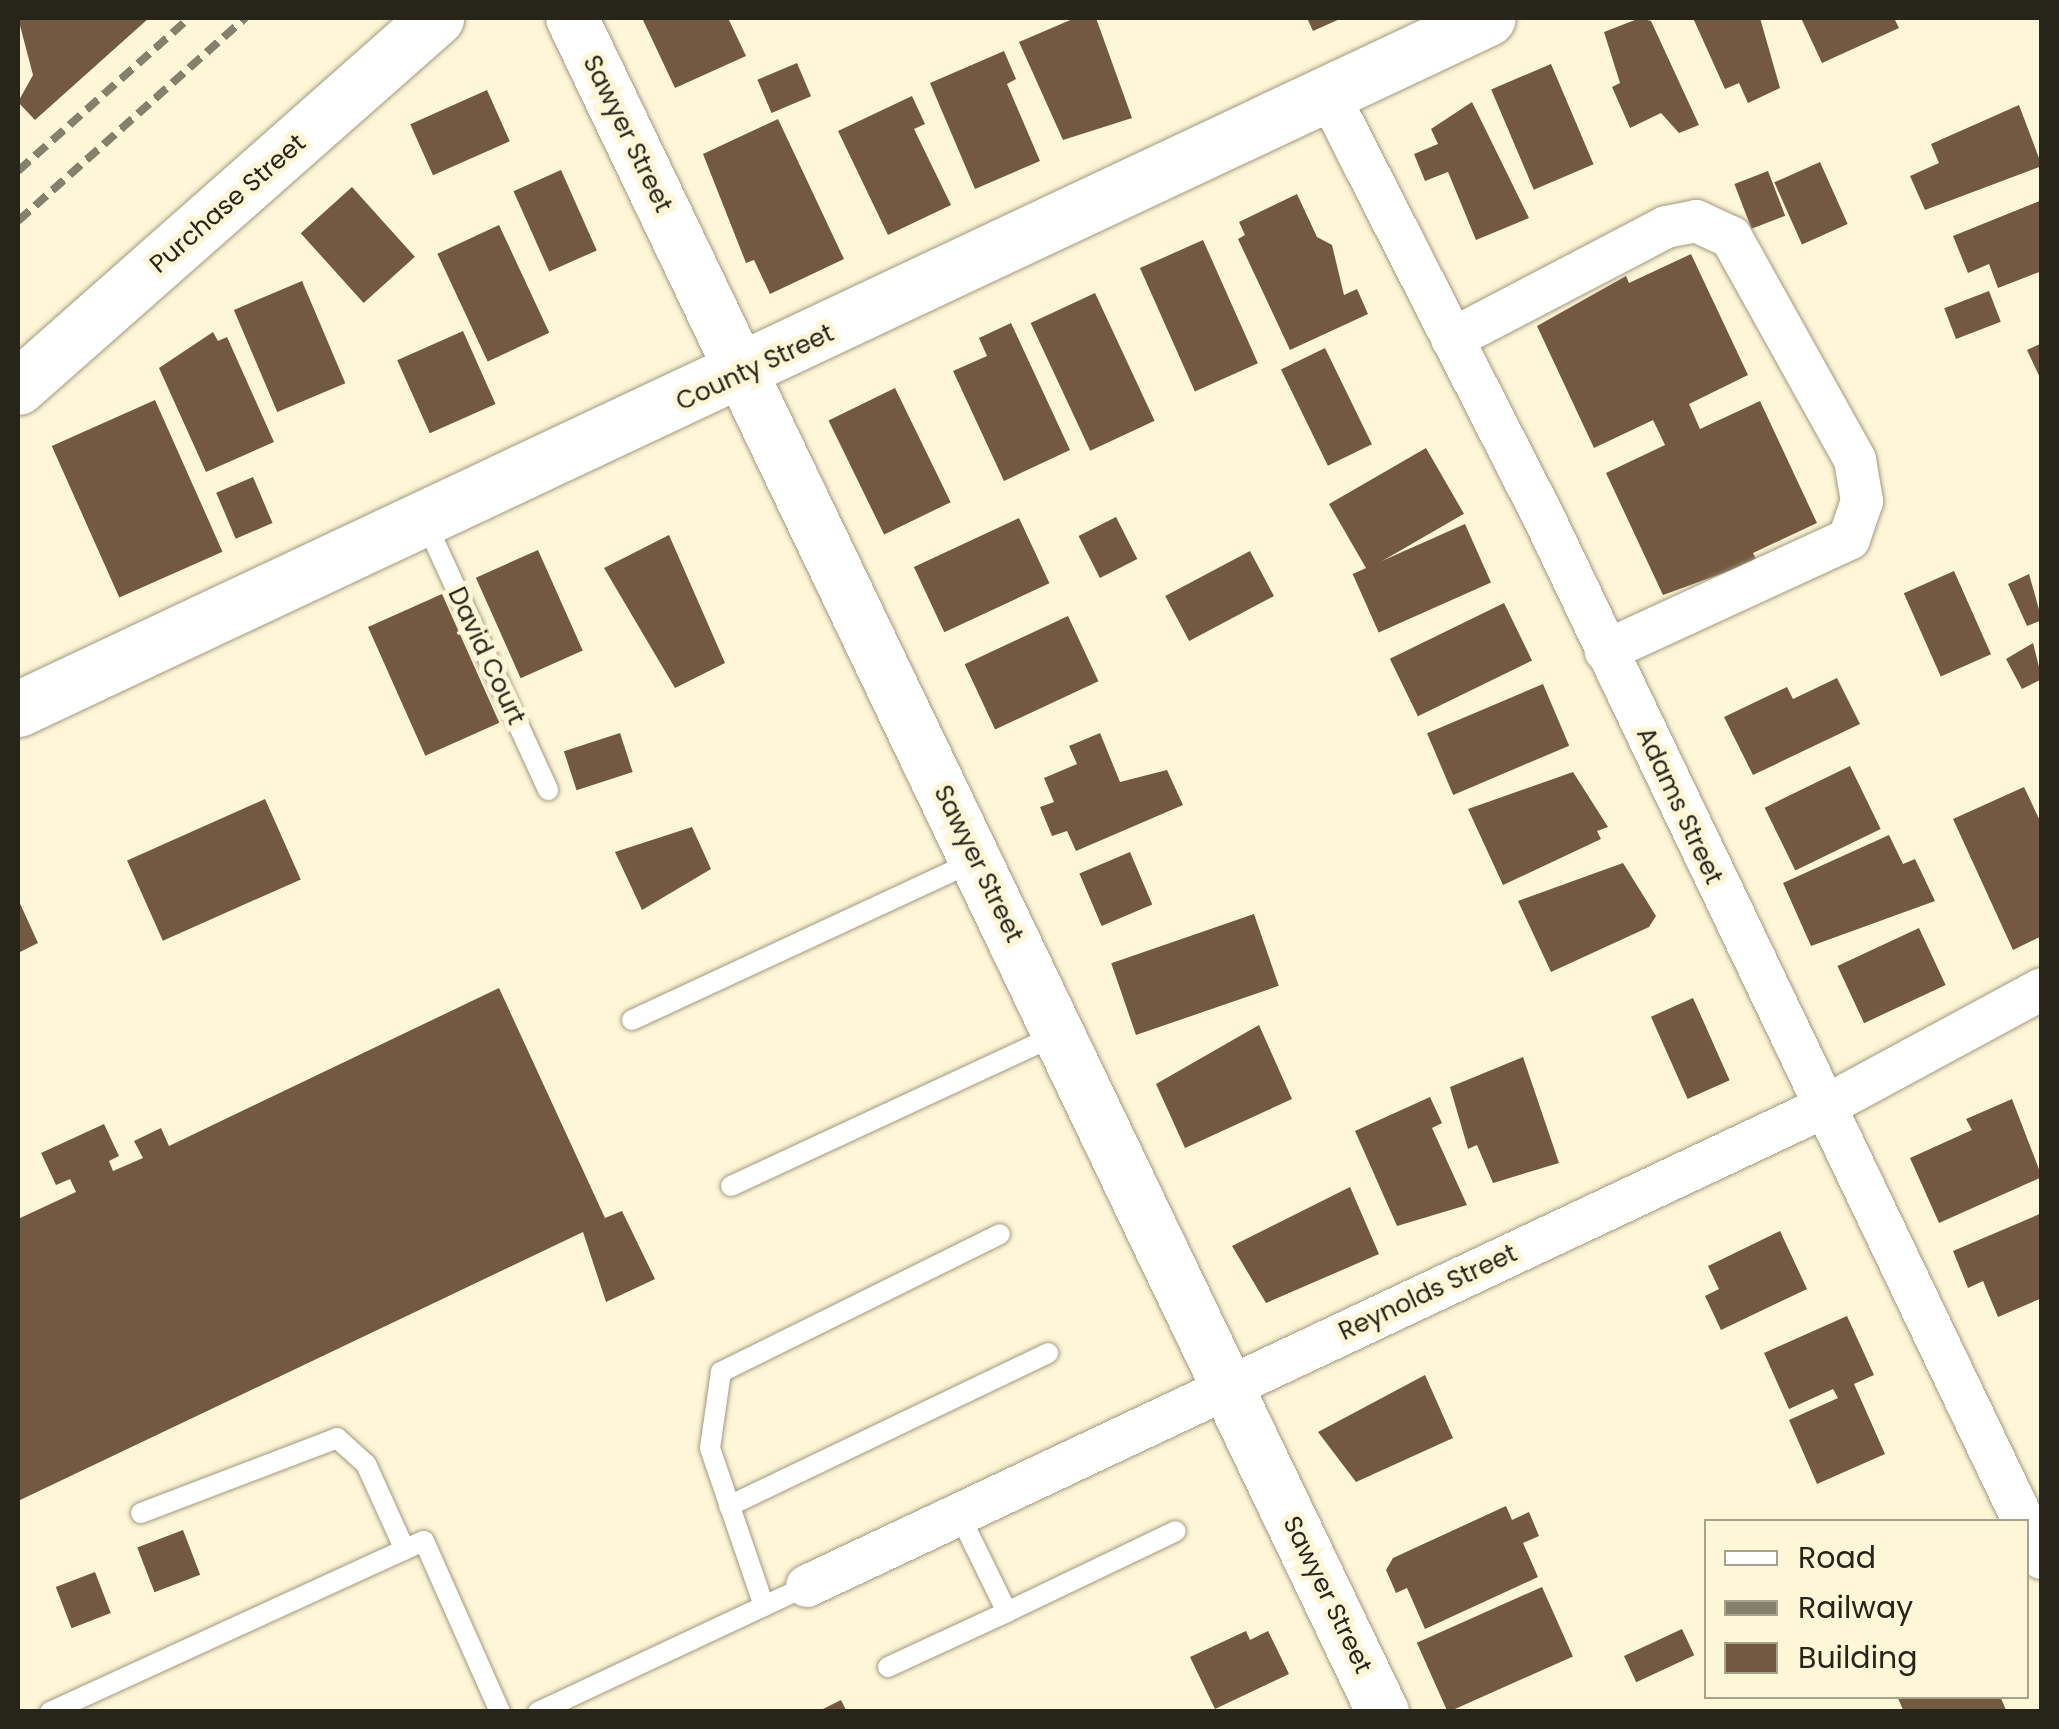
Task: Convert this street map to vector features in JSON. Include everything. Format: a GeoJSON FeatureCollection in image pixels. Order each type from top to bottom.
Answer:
{"type":"FeatureCollection","features":[{"type":"Feature","properties":{"kind":"main road","name":"Purchase Street"},"geometry":{"type":"LineString","coordinates":[[18,387],[436,18]]}},
{"type":"Feature","properties":{"kind":"main road","name":"County Street"},"geometry":{"type":"LineString","coordinates":[[18,709],[742,374],[1488,18]]}},
{"type":"Feature","properties":{"kind":"street","name":"Sawyer Street"},"geometry":{"type":"LineString","coordinates":[[572,18],[1382,1712]]}},
{"type":"Feature","properties":{"kind":"street","name":"Adams Street"},"geometry":{"type":"LineString","coordinates":[[1328,94],[1606,651],[1820,1109],[2023,1519]]}},
{"type":"Feature","properties":{"kind":"street"},"geometry":{"type":"LineString","coordinates":[[1452,339],[1666,227],[1696,222],[1731,237],[1856,460],[1862,501],[1849,538],[1606,651]]}},
{"type":"Feature","properties":{"kind":"street","name":"Reynolds Street"},"geometry":{"type":"LineString","coordinates":[[808,1586],[1820,1109],[2042,989]]}},
{"type":"Feature","properties":{"kind":"street","name":"Adams Street"},"geometry":{"type":"LineString","coordinates":[[2029,1532],[2042,1558]]}},
{"type":"Feature","properties":{"kind":"lane","name":"David Court"},"geometry":{"type":"LineString","coordinates":[[425,521],[548,790]]}},
{"type":"Feature","properties":{"kind":"lane"},"geometry":{"type":"LineString","coordinates":[[632,1020],[976,860]]}},
{"type":"Feature","properties":{"kind":"lane"},"geometry":{"type":"LineString","coordinates":[[731,1186],[1059,1034]]}},
{"type":"Feature","properties":{"kind":"lane"},"geometry":{"type":"LineString","coordinates":[[764,1606],[710,1448],[721,1372],[1000,1234]]}},
{"type":"Feature","properties":{"kind":"lane"},"geometry":{"type":"LineString","coordinates":[[729,1506],[1048,1353]]}},
{"type":"Feature","properties":{"kind":"lane"},"geometry":{"type":"LineString","coordinates":[[141,1514],[337,1438],[366,1464],[406,1550]]}},
{"type":"Feature","properties":{"kind":"lane"},"geometry":{"type":"LineString","coordinates":[[959,1514],[1007,1612]]}},
{"type":"Feature","properties":{"kind":"lane"},"geometry":{"type":"LineString","coordinates":[[888,1667],[1176,1531]]}},
{"type":"Feature","properties":{"kind":"lane"},"geometry":{"type":"LineString","coordinates":[[50,1712],[424,1541],[500,1712]]}},
{"type":"Feature","properties":{"kind":"lane"},"geometry":{"type":"LineString","coordinates":[[538,1712],[808,1586]]}},
{"type":"Feature","properties":{"kind":"building"},"geometry":{"type":"Polygon","coordinates":[[[18,18],[149,18],[35,120],[18,102],[33,75],[18,18]]]}},
{"type":"Feature","properties":{"kind":"building"},"geometry":{"type":"Polygon","coordinates":[[[642,18],[728,18],[746,56],[675,88],[642,18]]]}},
{"type":"Feature","properties":{"kind":"building"},"geometry":{"type":"Polygon","coordinates":[[[1075,18],[1096,18],[1132,118],[1063,140],[1019,42],[1075,18]]]}},
{"type":"Feature","properties":{"kind":"building"},"geometry":{"type":"Polygon","coordinates":[[[1307,18],[1342,18],[1313,31],[1307,18]]]}},
{"type":"Feature","properties":{"kind":"building"},"geometry":{"type":"Polygon","coordinates":[[[1640,18],[1651,21],[1699,125],[1679,133],[1661,113],[1630,128],[1612,87],[1620,83],[1604,32],[1640,18]]]}},
{"type":"Feature","properties":{"kind":"building"},"geometry":{"type":"Polygon","coordinates":[[[1693,18],[1760,18],[1780,88],[1748,103],[1739,83],[1725,89],[1693,18]]]}},
{"type":"Feature","properties":{"kind":"building"},"geometry":{"type":"Polygon","coordinates":[[[1801,18],[1894,18],[1899,28],[1822,63],[1801,18]]]}},
{"type":"Feature","properties":{"kind":"building"},"geometry":{"type":"Polygon","coordinates":[[[1004,51],[1016,79],[1007,84],[1040,161],[975,189],[930,83],[1004,51]]]}},
{"type":"Feature","properties":{"kind":"building"},"geometry":{"type":"Polygon","coordinates":[[[797,63],[811,96],[771,113],[757,80],[797,63]]]}},
{"type":"Feature","properties":{"kind":"building"},"geometry":{"type":"Polygon","coordinates":[[[1551,64],[1594,164],[1534,190],[1491,89],[1551,64]]]}},
{"type":"Feature","properties":{"kind":"building"},"geometry":{"type":"Polygon","coordinates":[[[487,90],[510,141],[433,175],[410,124],[487,90]]]}},
{"type":"Feature","properties":{"kind":"building"},"geometry":{"type":"Polygon","coordinates":[[[912,96],[925,124],[914,129],[951,205],[888,235],[838,131],[912,96]]]}},
{"type":"Feature","properties":{"kind":"building"},"geometry":{"type":"Polygon","coordinates":[[[1472,102],[1529,218],[1476,240],[1448,172],[1425,181],[1414,154],[1438,144],[1431,129],[1472,102]]]}},
{"type":"Feature","properties":{"kind":"building"},"geometry":{"type":"Polygon","coordinates":[[[2019,105],[2042,166],[1925,210],[1910,176],[1939,163],[1931,144],[2019,105]]]}},
{"type":"Feature","properties":{"kind":"building"},"geometry":{"type":"Polygon","coordinates":[[[778,119],[844,259],[770,294],[754,260],[746,263],[703,154],[778,119]]]}},
{"type":"Feature","properties":{"kind":"building"},"geometry":{"type":"Polygon","coordinates":[[[1820,162],[1848,224],[1802,244],[1774,182],[1820,162]]]}},
{"type":"Feature","properties":{"kind":"building"},"geometry":{"type":"Polygon","coordinates":[[[561,170],[597,250],[549,272],[513,191],[561,170]]]}},
{"type":"Feature","properties":{"kind":"building"},"geometry":{"type":"Polygon","coordinates":[[[1768,171],[1785,216],[1752,229],[1734,184],[1768,171]]]}},
{"type":"Feature","properties":{"kind":"building"},"geometry":{"type":"Polygon","coordinates":[[[352,187],[415,257],[364,303],[301,233],[352,187]]]}},
{"type":"Feature","properties":{"kind":"building"},"geometry":{"type":"Polygon","coordinates":[[[1297,194],[1317,237],[1332,245],[1344,295],[1357,289],[1368,314],[1290,350],[1238,239],[1245,235],[1239,222],[1297,194]]]}},
{"type":"Feature","properties":{"kind":"building"},"geometry":{"type":"Polygon","coordinates":[[[2042,200],[2042,271],[1998,288],[1989,264],[1968,273],[1953,236],[2042,200]]]}},
{"type":"Feature","properties":{"kind":"building"},"geometry":{"type":"Polygon","coordinates":[[[499,225],[549,333],[488,362],[437,254],[499,225]]]}},
{"type":"Feature","properties":{"kind":"building"},"geometry":{"type":"Polygon","coordinates":[[[1203,240],[1258,363],[1195,391],[1140,268],[1203,240]]]}},
{"type":"Feature","properties":{"kind":"building"},"geometry":{"type":"Polygon","coordinates":[[[1691,254],[1748,375],[1689,404],[1700,429],[1760,401],[1817,523],[1753,553],[1757,561],[1663,595],[1606,473],[1665,445],[1653,420],[1594,448],[1537,326],[1626,276],[1629,283],[1691,254]]]}},
{"type":"Feature","properties":{"kind":"building"},"geometry":{"type":"Polygon","coordinates":[[[302,281],[345,383],[277,412],[234,310],[302,281]]]}},
{"type":"Feature","properties":{"kind":"building"},"geometry":{"type":"Polygon","coordinates":[[[1989,291],[2001,322],[1956,339],[1944,308],[1989,291]]]}},
{"type":"Feature","properties":{"kind":"building"},"geometry":{"type":"Polygon","coordinates":[[[1095,293],[1155,421],[1090,451],[1031,323],[1095,293]]]}},
{"type":"Feature","properties":{"kind":"building"},"geometry":{"type":"Polygon","coordinates":[[[1011,323],[1070,450],[1004,481],[953,371],[987,356],[979,338],[1011,323]]]}},
{"type":"Feature","properties":{"kind":"building"},"geometry":{"type":"Polygon","coordinates":[[[463,331],[496,404],[430,433],[397,360],[463,331]]]}},
{"type":"Feature","properties":{"kind":"building"},"geometry":{"type":"Polygon","coordinates":[[[213,332],[218,341],[227,337],[274,442],[206,472],[159,368],[213,332]]]}},
{"type":"Feature","properties":{"kind":"building"},"geometry":{"type":"Polygon","coordinates":[[[2042,343],[2042,382],[2027,350],[2042,343]]]}},
{"type":"Feature","properties":{"kind":"building"},"geometry":{"type":"Polygon","coordinates":[[[1325,348],[1372,444],[1328,466],[1281,369],[1325,348]]]}},
{"type":"Feature","properties":{"kind":"building"},"geometry":{"type":"Polygon","coordinates":[[[895,388],[951,502],[884,535],[828,420],[895,388]]]}},
{"type":"Feature","properties":{"kind":"building"},"geometry":{"type":"Polygon","coordinates":[[[155,400],[223,552],[119,598],[52,446],[155,400]]]}},
{"type":"Feature","properties":{"kind":"building"},"geometry":{"type":"Polygon","coordinates":[[[1426,448],[1464,514],[1367,570],[1329,504],[1426,448]]]}},
{"type":"Feature","properties":{"kind":"building"},"geometry":{"type":"Polygon","coordinates":[[[253,477],[273,523],[236,539],[216,493],[253,477]]]}},
{"type":"Feature","properties":{"kind":"building"},"geometry":{"type":"Polygon","coordinates":[[[1116,517],[1137,559],[1100,578],[1079,536],[1116,517]]]}},
{"type":"Feature","properties":{"kind":"building"},"geometry":{"type":"Polygon","coordinates":[[[1019,518],[1049,583],[944,632],[914,567],[1019,518]]]}},
{"type":"Feature","properties":{"kind":"building"},"geometry":{"type":"Polygon","coordinates":[[[1465,524],[1491,582],[1379,632],[1353,574],[1465,524]]]}},
{"type":"Feature","properties":{"kind":"building"},"geometry":{"type":"Polygon","coordinates":[[[669,535],[725,663],[675,688],[604,568],[669,535]]]}},
{"type":"Feature","properties":{"kind":"building"},"geometry":{"type":"Polygon","coordinates":[[[538,550],[583,650],[521,678],[476,578],[538,550]]]}},
{"type":"Feature","properties":{"kind":"building"},"geometry":{"type":"Polygon","coordinates":[[[1250,551],[1274,596],[1189,641],[1165,596],[1250,551]]]}},
{"type":"Feature","properties":{"kind":"building"},"geometry":{"type":"Polygon","coordinates":[[[1954,571],[1991,654],[1941,677],[1904,593],[1954,571]]]}},
{"type":"Feature","properties":{"kind":"building"},"geometry":{"type":"Polygon","coordinates":[[[2029,574],[2042,620],[2027,626],[2008,584],[2029,574]]]}},
{"type":"Feature","properties":{"kind":"building"},"geometry":{"type":"Polygon","coordinates":[[[442,594],[499,723],[425,756],[368,627],[442,594]]]}},
{"type":"Feature","properties":{"kind":"building"},"geometry":{"type":"Polygon","coordinates":[[[1504,603],[1532,661],[1418,716],[1390,659],[1504,603]]]}},
{"type":"Feature","properties":{"kind":"building"},"geometry":{"type":"Polygon","coordinates":[[[1068,616],[1098,681],[995,729],[965,664],[1068,616]]]}},
{"type":"Feature","properties":{"kind":"building"},"geometry":{"type":"Polygon","coordinates":[[[2033,643],[2042,679],[2022,689],[2006,659],[2033,643]]]}},
{"type":"Feature","properties":{"kind":"building"},"geometry":{"type":"Polygon","coordinates":[[[1837,678],[1860,724],[1753,775],[1724,717],[1787,687],[1793,699],[1837,678]]]}},
{"type":"Feature","properties":{"kind":"building"},"geometry":{"type":"Polygon","coordinates":[[[1543,684],[1569,746],[1453,795],[1427,733],[1543,684]]]}},
{"type":"Feature","properties":{"kind":"building"},"geometry":{"type":"Polygon","coordinates":[[[620,733],[633,772],[577,790],[564,751],[620,733]]]}},
{"type":"Feature","properties":{"kind":"building"},"geometry":{"type":"Polygon","coordinates":[[[1100,733],[1120,782],[1167,770],[1183,805],[1076,851],[1067,831],[1052,836],[1040,807],[1054,802],[1044,778],[1077,764],[1069,746],[1100,733]]]}},
{"type":"Feature","properties":{"kind":"building"},"geometry":{"type":"Polygon","coordinates":[[[1850,766],[1881,829],[1795,871],[1765,808],[1850,766]]]}},
{"type":"Feature","properties":{"kind":"building"},"geometry":{"type":"Polygon","coordinates":[[[1573,772],[1608,827],[1597,831],[1601,839],[1503,885],[1468,809],[1573,772]]]}},
{"type":"Feature","properties":{"kind":"building"},"geometry":{"type":"Polygon","coordinates":[[[2024,787],[2042,825],[2042,936],[2013,950],[1953,819],[2024,787]]]}},
{"type":"Feature","properties":{"kind":"building"},"geometry":{"type":"Polygon","coordinates":[[[265,799],[301,879],[163,941],[127,860],[265,799]]]}},
{"type":"Feature","properties":{"kind":"building"},"geometry":{"type":"Polygon","coordinates":[[[692,827],[711,869],[642,910],[615,852],[692,827]]]}},
{"type":"Feature","properties":{"kind":"building"},"geometry":{"type":"Polygon","coordinates":[[[1889,835],[1903,864],[1915,859],[1935,901],[1811,946],[1783,883],[1889,835]]]}},
{"type":"Feature","properties":{"kind":"building"},"geometry":{"type":"Polygon","coordinates":[[[1130,852],[1152,904],[1102,926],[1079,873],[1130,852]]]}},
{"type":"Feature","properties":{"kind":"building"},"geometry":{"type":"Polygon","coordinates":[[[1623,863],[1656,916],[1649,927],[1551,972],[1518,901],[1623,863]]]}},
{"type":"Feature","properties":{"kind":"building"},"geometry":{"type":"Polygon","coordinates":[[[18,899],[38,943],[18,953],[18,899]]]}},
{"type":"Feature","properties":{"kind":"building"},"geometry":{"type":"Polygon","coordinates":[[[1254,914],[1279,986],[1136,1035],[1111,963],[1254,914]]]}},
{"type":"Feature","properties":{"kind":"building"},"geometry":{"type":"Polygon","coordinates":[[[1919,928],[1946,985],[1864,1023],[1837,966],[1919,928]]]}},
{"type":"Feature","properties":{"kind":"building"},"geometry":{"type":"Polygon","coordinates":[[[499,988],[605,1218],[622,1211],[655,1279],[606,1302],[583,1232],[18,1501],[18,1219],[76,1192],[70,1179],[56,1185],[41,1153],[104,1124],[119,1156],[109,1161],[113,1171],[143,1158],[134,1141],[161,1128],[169,1146],[499,988]]]}},
{"type":"Feature","properties":{"kind":"building"},"geometry":{"type":"Polygon","coordinates":[[[1693,998],[1730,1080],[1688,1099],[1651,1017],[1693,998]]]}},
{"type":"Feature","properties":{"kind":"building"},"geometry":{"type":"Polygon","coordinates":[[[1259,1025],[1292,1099],[1185,1148],[1156,1084],[1259,1025]]]}},
{"type":"Feature","properties":{"kind":"building"},"geometry":{"type":"Polygon","coordinates":[[[1523,1057],[1559,1163],[1493,1183],[1477,1145],[1468,1149],[1450,1087],[1523,1057]]]}},
{"type":"Feature","properties":{"kind":"building"},"geometry":{"type":"Polygon","coordinates":[[[1430,1097],[1442,1123],[1432,1128],[1467,1205],[1397,1226],[1355,1131],[1430,1097]]]}},
{"type":"Feature","properties":{"kind":"building"},"geometry":{"type":"Polygon","coordinates":[[[2012,1099],[2042,1177],[1939,1223],[1910,1158],[1972,1130],[1966,1119],[2012,1099]]]}},
{"type":"Feature","properties":{"kind":"building"},"geometry":{"type":"Polygon","coordinates":[[[1350,1187],[1379,1254],[1266,1303],[1232,1246],[1350,1187]]]}},
{"type":"Feature","properties":{"kind":"building"},"geometry":{"type":"Polygon","coordinates":[[[2042,1213],[2042,1298],[1998,1317],[1983,1281],[1968,1288],[1953,1251],[2042,1213]]]}},
{"type":"Feature","properties":{"kind":"building"},"geometry":{"type":"Polygon","coordinates":[[[1780,1231],[1807,1289],[1721,1330],[1705,1296],[1719,1289],[1708,1266],[1780,1231]]]}},
{"type":"Feature","properties":{"kind":"building"},"geometry":{"type":"Polygon","coordinates":[[[1847,1316],[1874,1375],[1854,1384],[1885,1454],[1817,1484],[1789,1420],[1838,1398],[1833,1389],[1789,1409],[1764,1353],[1847,1316]]]}},
{"type":"Feature","properties":{"kind":"building"},"geometry":{"type":"Polygon","coordinates":[[[1425,1375],[1453,1438],[1356,1482],[1318,1432],[1425,1375]]]}},
{"type":"Feature","properties":{"kind":"building"},"geometry":{"type":"Polygon","coordinates":[[[1506,1506],[1512,1520],[1529,1512],[1539,1536],[1523,1543],[1538,1577],[1425,1629],[1407,1588],[1396,1593],[1386,1570],[1393,1558],[1506,1506]]]}},
{"type":"Feature","properties":{"kind":"building"},"geometry":{"type":"Polygon","coordinates":[[[183,1530],[200,1575],[154,1592],[137,1548],[183,1530]]]}},
{"type":"Feature","properties":{"kind":"building"},"geometry":{"type":"Polygon","coordinates":[[[95,1572],[111,1613],[72,1628],[56,1587],[95,1572]]]}},
{"type":"Feature","properties":{"kind":"building"},"geometry":{"type":"Polygon","coordinates":[[[1542,1587],[1573,1656],[1448,1712],[1417,1643],[1542,1587]]]}},
{"type":"Feature","properties":{"kind":"building"},"geometry":{"type":"Polygon","coordinates":[[[1682,1629],[1694,1655],[1636,1682],[1624,1656],[1682,1629]]]}},
{"type":"Feature","properties":{"kind":"building"},"geometry":{"type":"Polygon","coordinates":[[[1246,1631],[1250,1640],[1268,1631],[1289,1674],[1215,1709],[1190,1657],[1246,1631]]]}},
{"type":"Feature","properties":{"kind":"building"},"geometry":{"type":"Polygon","coordinates":[[[1898,1699],[2001,1699],[2006,1710],[1904,1712],[1898,1699]]]}},
{"type":"Feature","properties":{"kind":"building"},"geometry":{"type":"Polygon","coordinates":[[[841,1700],[847,1712],[817,1712],[841,1700]]]}},
{"type":"Feature","properties":{"kind":"railway"},"geometry":{"type":"LineString","coordinates":[[18,171],[189,18]]}},
{"type":"Feature","properties":{"kind":"railway"},"geometry":{"type":"LineString","coordinates":[[18,221],[245,18]]}}]}
